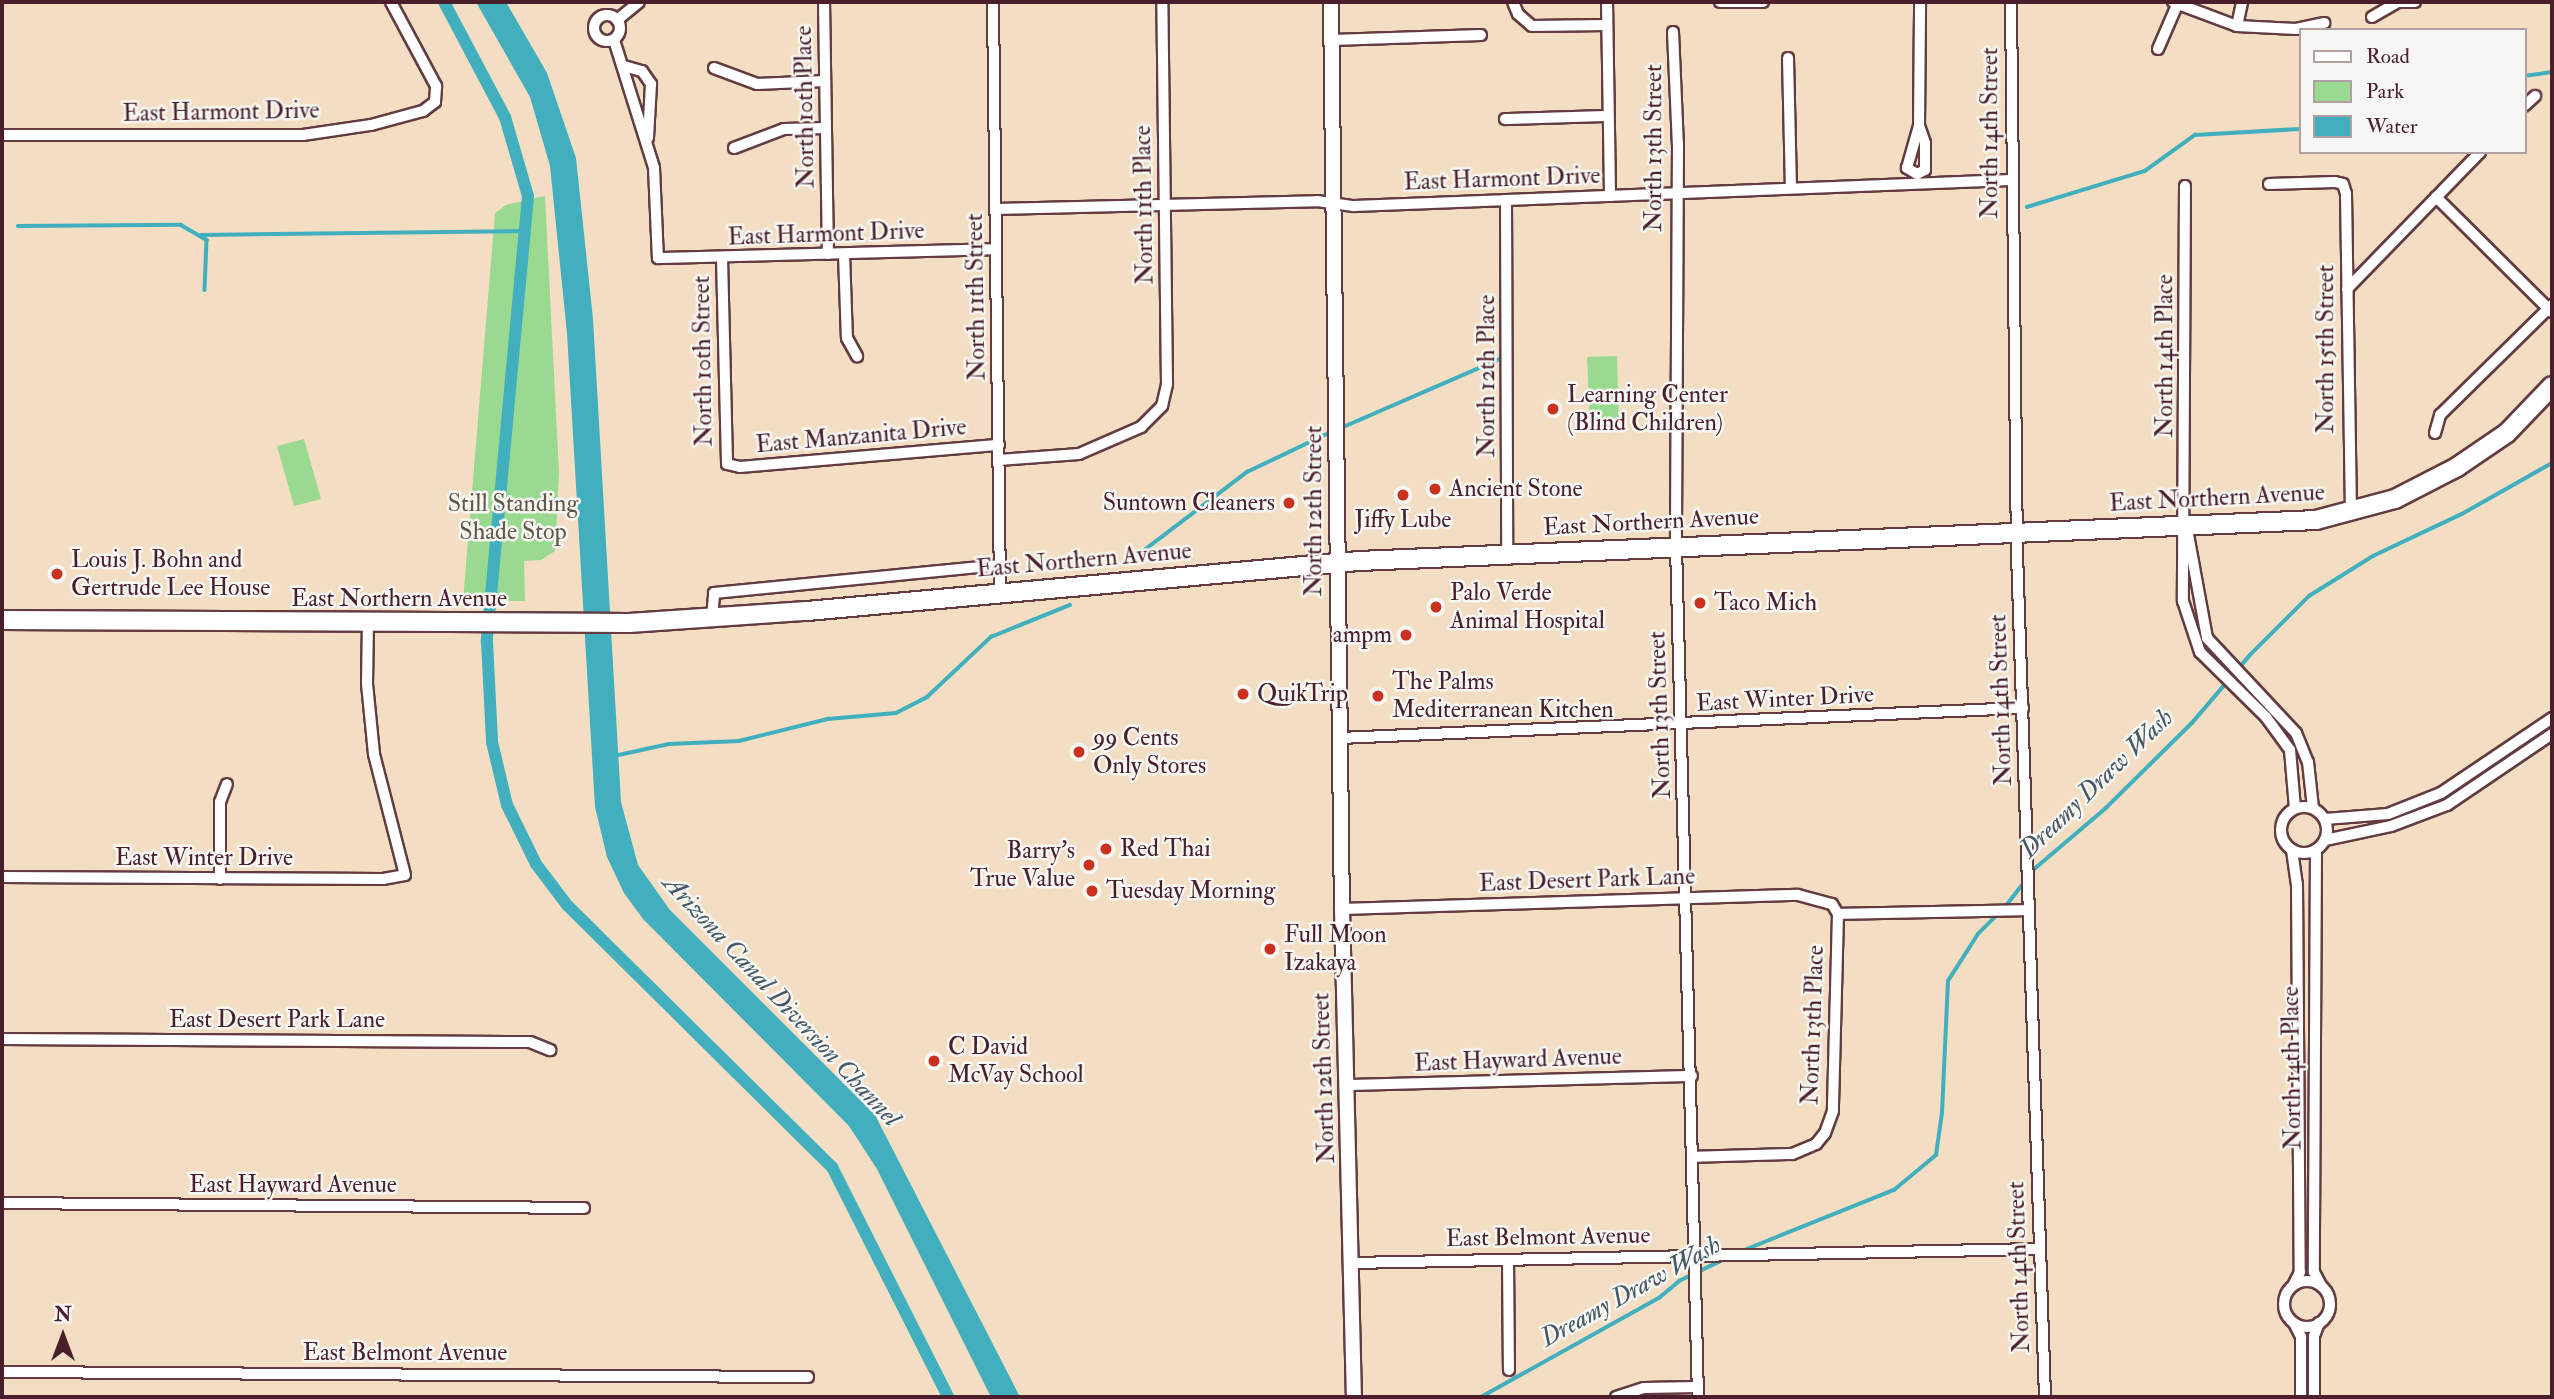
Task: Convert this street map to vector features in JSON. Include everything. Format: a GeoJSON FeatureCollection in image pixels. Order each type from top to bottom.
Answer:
{"type":"FeatureCollection","features":[{"type":"Feature","properties":{"kind":"main road","name":"East Northern Avenue"},"geometry":{"type":"LineString","coordinates":[[2,620],[620,624],[1338,563],[2017,530],[2281,523],[2351,514],[2396,499],[2457,467],[2507,433],[2552,386]]}},
{"type":"Feature","properties":{"kind":"main road"},"geometry":{"type":"LineString","coordinates":[[2530,410],[2552,403]]}},
{"type":"Feature","properties":{"kind":"street","name":"East Harmont Drive"},"geometry":{"type":"LineString","coordinates":[[2,135],[303,135],[398,119],[435,102],[436,86],[391,2]]}},
{"type":"Feature","properties":{"kind":"street","name":"North 10th Street"},"geometry":{"type":"LineString","coordinates":[[617,20],[639,2]]}},
{"type":"Feature","properties":{"kind":"street","name":"North 10th Place"},"geometry":{"type":"LineString","coordinates":[[824,2],[828,254]]}},
{"type":"Feature","properties":{"kind":"street","name":"North 11th Street"},"geometry":{"type":"LineString","coordinates":[[993,2],[1000,593]]}},
{"type":"Feature","properties":{"kind":"street","name":"North 11th Place"},"geometry":{"type":"LineString","coordinates":[[999,460],[1079,454],[1141,427],[1162,406],[1167,384],[1162,2]]}},
{"type":"Feature","properties":{"kind":"street","name":"North 12th Street"},"geometry":{"type":"LineString","coordinates":[[1331,2],[1342,909],[1354,1397]]}},
{"type":"Feature","properties":{"kind":"street"},"geometry":{"type":"LineString","coordinates":[[1513,2],[1518,14],[1532,26],[1607,25]]}},
{"type":"Feature","properties":{"kind":"street"},"geometry":{"type":"LineString","coordinates":[[1607,2],[1610,196]]}},
{"type":"Feature","properties":{"kind":"street"},"geometry":{"type":"LineString","coordinates":[[1720,2],[1763,2]]}},
{"type":"Feature","properties":{"kind":"street"},"geometry":{"type":"LineString","coordinates":[[1919,126],[1925,143],[1925,170],[1916,179],[1907,168],[1919,126],[1920,2]]}},
{"type":"Feature","properties":{"kind":"street","name":"North 14th Street"},"geometry":{"type":"LineString","coordinates":[[2011,2],[2014,156],[2010,180],[2015,249],[2017,530],[2045,1397]]}},
{"type":"Feature","properties":{"kind":"street"},"geometry":{"type":"LineString","coordinates":[[2237,26],[2242,2]]}},
{"type":"Feature","properties":{"kind":"street"},"geometry":{"type":"LineString","coordinates":[[2372,17],[2398,2],[2415,2]]}},
{"type":"Feature","properties":{"kind":"street"},"geometry":{"type":"LineString","coordinates":[[2158,49],[2175,3],[2237,26],[2298,29]]}},
{"type":"Feature","properties":{"kind":"street","name":"North 10th Street"},"geometry":{"type":"LineString","coordinates":[[607,15],[617,20],[620,31],[614,40],[599,38],[595,24],[607,15]]}},
{"type":"Feature","properties":{"kind":"street"},"geometry":{"type":"LineString","coordinates":[[2301,28],[2324,23]]}},
{"type":"Feature","properties":{"kind":"street","name":"North 13th Street"},"geometry":{"type":"LineString","coordinates":[[1673,32],[1676,545],[1692,1076],[1698,1392]]}},
{"type":"Feature","properties":{"kind":"street"},"geometry":{"type":"LineString","coordinates":[[1332,40],[1480,35]]}},
{"type":"Feature","properties":{"kind":"street","name":"North 10th Street"},"geometry":{"type":"LineString","coordinates":[[614,40],[648,138],[654,168],[658,258]]}},
{"type":"Feature","properties":{"kind":"street"},"geometry":{"type":"LineString","coordinates":[[1788,58],[1791,188]]}},
{"type":"Feature","properties":{"kind":"street","name":"North 10th Street"},"geometry":{"type":"LineString","coordinates":[[624,66],[642,71],[651,84],[648,138]]}},
{"type":"Feature","properties":{"kind":"street"},"geometry":{"type":"LineString","coordinates":[[714,68],[757,84],[825,81]]}},
{"type":"Feature","properties":{"kind":"street"},"geometry":{"type":"LineString","coordinates":[[2526,104],[2535,96]]}},
{"type":"Feature","properties":{"kind":"street"},"geometry":{"type":"LineString","coordinates":[[1505,119],[1608,116]]}},
{"type":"Feature","properties":{"kind":"street"},"geometry":{"type":"LineString","coordinates":[[734,148],[785,129],[826,128]]}},
{"type":"Feature","properties":{"kind":"street"},"geometry":{"type":"LineString","coordinates":[[2347,289],[2478,154]]}},
{"type":"Feature","properties":{"kind":"street","name":"East Harmont Drive"},"geometry":{"type":"LineString","coordinates":[[996,209],[1506,200],[1791,188],[1916,179],[2010,180]]}},
{"type":"Feature","properties":{"kind":"street","name":"North 15th Street"},"geometry":{"type":"LineString","coordinates":[[2269,184],[2343,184],[2351,514]]}},
{"type":"Feature","properties":{"kind":"street","name":"North 14th Place"},"geometry":{"type":"LineString","coordinates":[[2185,186],[2186,526],[2203,629],[2230,666],[2296,733],[2308,762],[2313,808]]}},
{"type":"Feature","properties":{"kind":"street"},"geometry":{"type":"LineString","coordinates":[[2435,433],[2440,415],[2551,309],[2436,197]]}},
{"type":"Feature","properties":{"kind":"street","name":"North 12th Place"},"geometry":{"type":"LineString","coordinates":[[1506,200],[1507,553]]}},
{"type":"Feature","properties":{"kind":"street","name":"East Harmont Drive"},"geometry":{"type":"LineString","coordinates":[[658,258],[996,249]]}},
{"type":"Feature","properties":{"kind":"street"},"geometry":{"type":"LineString","coordinates":[[844,254],[847,338],[857,356]]}},
{"type":"Feature","properties":{"kind":"street","name":"North 10th Street"},"geometry":{"type":"LineString","coordinates":[[722,258],[727,464]]}},
{"type":"Feature","properties":{"kind":"street","name":"East Manzanita Drive"},"geometry":{"type":"LineString","coordinates":[[727,464],[740,467],[999,445]]}},
{"type":"Feature","properties":{"kind":"street","name":"North 14th Place"},"geometry":{"type":"LineString","coordinates":[[2186,526],[2180,552],[2187,622],[2200,652],[2221,677],[2271,722],[2290,750],[2295,808],[2286,815],[2281,828],[2284,843],[2292,850],[2297,873],[2300,1272],[2283,1300],[2285,1313],[2301,1336],[2301,1397]]}},
{"type":"Feature","properties":{"kind":"street","name":"East Northern Avenue"},"geometry":{"type":"LineString","coordinates":[[712,618],[714,593],[999,565]]}},
{"type":"Feature","properties":{"kind":"street","name":"East Winter Drive"},"geometry":{"type":"LineString","coordinates":[[2,877],[383,879],[405,875],[370,731],[368,623]]}},
{"type":"Feature","properties":{"kind":"street","name":"East Winter Drive"},"geometry":{"type":"LineString","coordinates":[[1340,738],[1681,726],[2023,708]]}},
{"type":"Feature","properties":{"kind":"street"},"geometry":{"type":"LineString","coordinates":[[2295,808],[2313,808],[2325,819],[2388,814],[2441,793],[2552,718]]}},
{"type":"Feature","properties":{"kind":"street"},"geometry":{"type":"LineString","coordinates":[[2292,850],[2316,850],[2325,840],[2391,826],[2447,805],[2552,734]]}},
{"type":"Feature","properties":{"kind":"street"},"geometry":{"type":"LineString","coordinates":[[220,879],[220,802],[227,784]]}},
{"type":"Feature","properties":{"kind":"street"},"geometry":{"type":"LineString","coordinates":[[2325,819],[2325,840]]}},
{"type":"Feature","properties":{"kind":"street","name":"North 14th Place"},"geometry":{"type":"LineString","coordinates":[[2314,1397],[2314,1336],[2330,1303],[2314,1272],[2316,850]]}},
{"type":"Feature","properties":{"kind":"street","name":"East Desert Park Lane"},"geometry":{"type":"LineString","coordinates":[[1342,909],[1811,895],[1835,909],[2028,910]]}},
{"type":"Feature","properties":{"kind":"street","name":"North 13th Place"},"geometry":{"type":"LineString","coordinates":[[1693,1157],[1792,1154],[1816,1144],[1833,1111],[1835,909]]}},
{"type":"Feature","properties":{"kind":"street","name":"East Desert Park Lane"},"geometry":{"type":"LineString","coordinates":[[2,1039],[530,1042],[550,1050]]}},
{"type":"Feature","properties":{"kind":"street","name":"East Hayward Avenue"},"geometry":{"type":"LineString","coordinates":[[1346,1085],[1692,1076]]}},
{"type":"Feature","properties":{"kind":"street","name":"East Hayward Avenue"},"geometry":{"type":"LineString","coordinates":[[2,1203],[584,1208]]}},
{"type":"Feature","properties":{"kind":"street","name":"East Belmont Avenue"},"geometry":{"type":"LineString","coordinates":[[1352,1263],[2039,1250]]}},
{"type":"Feature","properties":{"kind":"street"},"geometry":{"type":"LineString","coordinates":[[1508,1260],[1509,1370]]}},
{"type":"Feature","properties":{"kind":"street"},"geometry":{"type":"LineString","coordinates":[[2294,1284],[2308,1280],[2321,1285]]}},
{"type":"Feature","properties":{"kind":"street"},"geometry":{"type":"LineString","coordinates":[[2294,1323],[2307,1327],[2319,1323]]}},
{"type":"Feature","properties":{"kind":"street","name":"East Belmont Avenue"},"geometry":{"type":"LineString","coordinates":[[2,1372],[808,1377]]}},
{"type":"Feature","properties":{"kind":"street"},"geometry":{"type":"LineString","coordinates":[[1616,1397],[1644,1388],[1698,1392]]}},
{"type":"Feature","properties":{"kind":"green space","name":"Still Standing Shade Stop"},"geometry":{"type":"Polygon","coordinates":[[[545,196],[559,473],[555,551],[541,560],[524,561],[525,601],[463,601],[495,213],[506,205],[545,196]]]}},
{"type":"Feature","properties":{"kind":"green space"},"geometry":{"type":"Polygon","coordinates":[[[1617,356],[1619,426],[1590,426],[1587,357],[1617,356]]]}},
{"type":"Feature","properties":{"kind":"green space"},"geometry":{"type":"Polygon","coordinates":[[[304,439],[321,499],[294,506],[277,446],[304,439]]]}},
{"type":"Feature","properties":{"kind":"water"},"geometry":{"type":"Polygon","coordinates":[[[476,2],[506,2],[547,73],[576,158],[593,319],[621,802],[638,865],[670,910],[875,1115],[1020,1397],[991,1397],[877,1169],[849,1126],[643,919],[624,893],[607,857],[595,807],[567,333],[550,166],[530,97],[476,2]]]}},
{"type":"Feature","properties":{"kind":"waterway"},"geometry":{"type":"LineString","coordinates":[[444,2],[505,117],[528,196],[487,642],[492,742],[507,805],[536,864],[567,905],[832,1167],[948,1397]]}},
{"type":"Feature","properties":{"kind":"waterway"},"geometry":{"type":"LineString","coordinates":[[2526,76],[2552,72]]}},
{"type":"Feature","properties":{"kind":"waterway"},"geometry":{"type":"LineString","coordinates":[[2027,207],[2145,171],[2195,135],[2298,129]]}},
{"type":"Feature","properties":{"kind":"waterway"},"geometry":{"type":"LineString","coordinates":[[18,226],[181,225],[207,240],[205,290]]}},
{"type":"Feature","properties":{"kind":"waterway"},"geometry":{"type":"LineString","coordinates":[[201,235],[525,231]]}},
{"type":"Feature","properties":{"kind":"waterway"},"geometry":{"type":"LineString","coordinates":[[1341,428],[1500,359]]}},
{"type":"Feature","properties":{"kind":"waterway"},"geometry":{"type":"LineString","coordinates":[[1138,555],[1247,472],[1331,432]]}},
{"type":"Feature","properties":{"kind":"waterway","name":"Dreamy Draw Wash"},"geometry":{"type":"LineString","coordinates":[[2032,871],[2106,808],[2192,723],[2250,655],[2309,596],[2373,556],[2462,514],[2552,463]]}},
{"type":"Feature","properties":{"kind":"waterway"},"geometry":{"type":"LineString","coordinates":[[614,756],[669,744],[739,741],[828,719],[896,713],[927,697],[991,637],[1070,605]]}},
{"type":"Feature","properties":{"kind":"waterway","name":"Dreamy Draw Wash"},"geometry":{"type":"LineString","coordinates":[[2005,907],[2024,883]]}},
{"type":"Feature","properties":{"kind":"waterway","name":"Dreamy Draw Wash"},"geometry":{"type":"LineString","coordinates":[[1742,1251],[1894,1190],[1936,1155],[1942,1113],[1948,981],[1978,934],[1999,913]]}},
{"type":"Feature","properties":{"kind":"waterway","name":"Dreamy Draw Wash"},"geometry":{"type":"LineString","coordinates":[[1481,1397],[1659,1298],[1679,1281],[1725,1259]]}},
{"type":"Feature","properties":{"kind":"place","name":"Learning Center (Blind Children)"},"geometry":{"type":"Point","coordinates":[1553,409]}},
{"type":"Feature","properties":{"kind":"place","name":"Ancient Stone"},"geometry":{"type":"Point","coordinates":[1435,489]}},
{"type":"Feature","properties":{"kind":"place","name":"Jiffy Lube"},"geometry":{"type":"Point","coordinates":[1403,495]}},
{"type":"Feature","properties":{"kind":"place","name":"Suntown Cleaners"},"geometry":{"type":"Point","coordinates":[1289,503]}},
{"type":"Feature","properties":{"kind":"place","name":"Louis J. Bohn and Gertrude Lee House"},"geometry":{"type":"Point","coordinates":[57,574]}},
{"type":"Feature","properties":{"kind":"place","name":"Taco Mich"},"geometry":{"type":"Point","coordinates":[1700,603]}},
{"type":"Feature","properties":{"kind":"place","name":"Palo Verde Animal Hospital"},"geometry":{"type":"Point","coordinates":[1436,607]}},
{"type":"Feature","properties":{"kind":"place","name":"ampm"},"geometry":{"type":"Point","coordinates":[1406,635]}},
{"type":"Feature","properties":{"kind":"place","name":"QuikTrip"},"geometry":{"type":"Point","coordinates":[1243,694]}},
{"type":"Feature","properties":{"kind":"place","name":"The Palms Mediterranean Kitchen"},"geometry":{"type":"Point","coordinates":[1378,696]}},
{"type":"Feature","properties":{"kind":"place","name":"99 Cents Only Stores"},"geometry":{"type":"Point","coordinates":[1079,752]}},
{"type":"Feature","properties":{"kind":"place","name":"Red Thai"},"geometry":{"type":"Point","coordinates":[1106,849]}},
{"type":"Feature","properties":{"kind":"place","name":"Barry's True Value"},"geometry":{"type":"Point","coordinates":[1089,865]}},
{"type":"Feature","properties":{"kind":"place","name":"Tuesday Morning"},"geometry":{"type":"Point","coordinates":[1092,891]}},
{"type":"Feature","properties":{"kind":"place","name":"Full Moon Izakaya"},"geometry":{"type":"Point","coordinates":[1270,949]}},
{"type":"Feature","properties":{"kind":"place","name":"C David McVay School"},"geometry":{"type":"Point","coordinates":[934,1061]}},
{"type":"Feature","properties":{"kind":"water label","name":"Arizona Canal Diversion Channel"},"geometry":{"type":"Point","coordinates":[781,1001]}}]}
